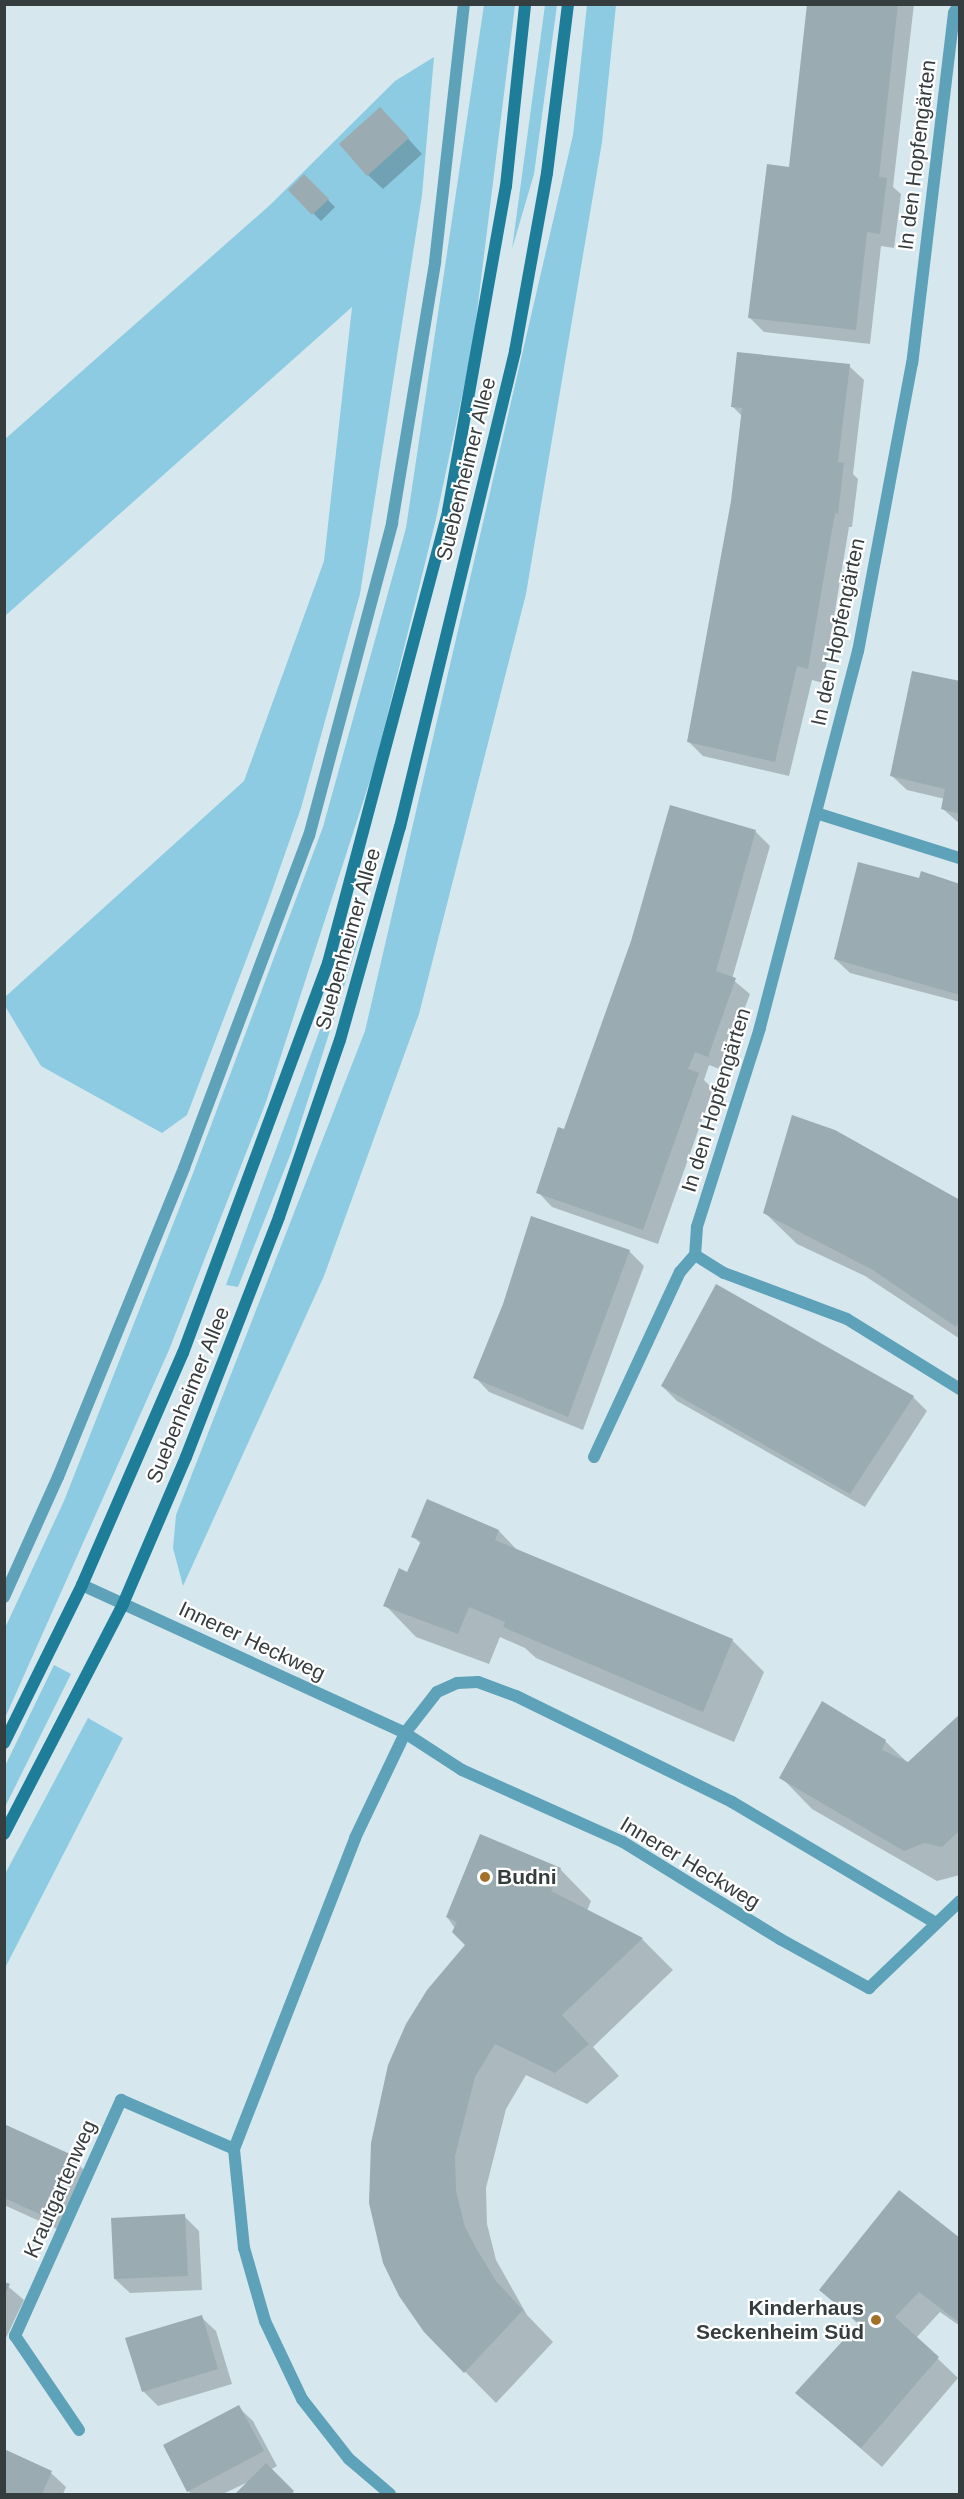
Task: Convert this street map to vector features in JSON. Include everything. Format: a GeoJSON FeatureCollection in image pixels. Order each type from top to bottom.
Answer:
{"type":"FeatureCollection","features":[{"type":"Feature","properties":{"kind":"main road","name":"Suebenheimer Allee"},"geometry":{"type":"LineString","coordinates":[[4,1743],[82,1585],[183,1353],[328,963],[448,511],[506,186],[525,4]]}},
{"type":"Feature","properties":{"kind":"main road","name":"Suebenheimer Allee"},"geometry":{"type":"LineString","coordinates":[[4,1834],[123,1604],[186,1457],[279,1217],[340,1040],[400,827],[515,351],[547,173],[568,4]]}},
{"type":"Feature","properties":{"kind":"street"},"geometry":{"type":"LineString","coordinates":[[4,1597],[58,1477],[184,1168],[309,836],[392,523],[435,262],[464,4]]}},
{"type":"Feature","properties":{"kind":"street","name":"In den Hopfengärten"},"geometry":{"type":"LineString","coordinates":[[695,1256],[697,1227],[760,1029],[858,651],[912,363],[954,13],[959,4]]}},
{"type":"Feature","properties":{"kind":"street"},"geometry":{"type":"LineString","coordinates":[[816,813],[960,858]]}},
{"type":"Feature","properties":{"kind":"street"},"geometry":{"type":"LineString","coordinates":[[594,1457],[680,1272],[695,1256],[724,1273],[847,1319],[960,1389]]}},
{"type":"Feature","properties":{"kind":"street","name":"Innerer Heckweg"},"geometry":{"type":"LineString","coordinates":[[82,1585],[405,1733],[462,1770],[623,1842],[780,1939],[869,1988],[960,1901]]}},
{"type":"Feature","properties":{"kind":"street"},"geometry":{"type":"LineString","coordinates":[[390,2494],[349,2459],[302,2399],[265,2321],[244,2248],[234,2149],[354,1838],[405,1733],[437,1692],[457,1683],[478,1683],[516,1696],[732,1802],[936,1923]]}},
{"type":"Feature","properties":{"kind":"street","name":"Krautgartenweg"},"geometry":{"type":"LineString","coordinates":[[79,2430],[15,2336],[122,2100],[234,2149]]}},
{"type":"Feature","properties":{"kind":"shaded area"},"geometry":{"type":"Polygon","coordinates":[[[484,5],[515,5],[473,344],[436,519],[375,765],[266,1102],[169,1350],[5,1718],[5,1628],[64,1501],[192,1176],[323,827],[406,528],[484,5]]]}},
{"type":"Feature","properties":{"kind":"shaded area"},"geometry":{"type":"Polygon","coordinates":[[[545,5],[557,5],[534,174],[512,249],[545,5]]]}},
{"type":"Feature","properties":{"kind":"shaded area"},"geometry":{"type":"Polygon","coordinates":[[[587,5],[616,5],[602,142],[526,594],[419,1014],[324,1276],[183,1586],[173,1548],[176,1515],[365,1031],[573,135],[587,5]]]}},
{"type":"Feature","properties":{"kind":"shaded area"},"geometry":{"type":"Polygon","coordinates":[[[434,57],[422,195],[360,594],[301,808],[267,905],[187,1115],[162,1133],[41,1066],[5,1006],[5,997],[244,781],[324,561],[352,307],[5,616],[4,440],[270,205],[395,81],[434,57]]]}},
{"type":"Feature","properties":{"kind":"shaded area"},"geometry":{"type":"Polygon","coordinates":[[[362,930],[291,1153],[238,1287],[226,1285],[325,1016],[362,930]]]}},
{"type":"Feature","properties":{"kind":"shaded area"},"geometry":{"type":"Polygon","coordinates":[[[54,1665],[71,1674],[5,1807],[5,1766],[54,1665]]]}},
{"type":"Feature","properties":{"kind":"shaded area"},"geometry":{"type":"Polygon","coordinates":[[[88,1718],[123,1738],[5,1968],[5,1874],[88,1718]]]}},
{"type":"Feature","properties":{"kind":"building"},"geometry":{"type":"Polygon","coordinates":[[[807,4],[898,4],[879,177],[887,178],[880,234],[867,232],[856,330],[748,318],[767,164],[789,167],[807,4]]]}},
{"type":"Feature","properties":{"kind":"building"},"geometry":{"type":"Polygon","coordinates":[[[380,107],[409,138],[367,176],[339,144],[380,107]]]}},
{"type":"Feature","properties":{"kind":"building"},"geometry":{"type":"Polygon","coordinates":[[[304,174],[329,199],[312,215],[288,190],[304,174]]]}},
{"type":"Feature","properties":{"kind":"building"},"geometry":{"type":"Polygon","coordinates":[[[737,352],[850,364],[838,462],[844,463],[838,514],[835,513],[808,669],[797,666],[775,762],[687,742],[731,501],[742,408],[731,407],[737,352]]]}},
{"type":"Feature","properties":{"kind":"building"},"geometry":{"type":"Polygon","coordinates":[[[912,671],[960,681],[960,814],[941,809],[945,789],[890,776],[912,671]]]}},
{"type":"Feature","properties":{"kind":"building"},"geometry":{"type":"Polygon","coordinates":[[[670,805],[756,830],[716,971],[736,978],[708,1057],[695,1052],[688,1069],[699,1073],[643,1230],[536,1193],[558,1127],[564,1129],[631,941],[670,805]]]}},
{"type":"Feature","properties":{"kind":"building"},"geometry":{"type":"Polygon","coordinates":[[[858,862],[919,878],[921,871],[960,884],[960,995],[834,959],[858,862]]]}},
{"type":"Feature","properties":{"kind":"building"},"geometry":{"type":"Polygon","coordinates":[[[792,1115],[835,1130],[960,1200],[960,1321],[956,1327],[873,1270],[763,1213],[792,1115]]]}},
{"type":"Feature","properties":{"kind":"building"},"geometry":{"type":"Polygon","coordinates":[[[531,1216],[630,1250],[568,1417],[473,1378],[503,1304],[531,1216]]]}},
{"type":"Feature","properties":{"kind":"building"},"geometry":{"type":"Polygon","coordinates":[[[716,1284],[914,1396],[850,1494],[661,1386],[716,1284]]]}},
{"type":"Feature","properties":{"kind":"building"},"geometry":{"type":"Polygon","coordinates":[[[427,1499],[499,1530],[495,1540],[733,1639],[703,1712],[503,1627],[505,1622],[469,1607],[458,1634],[383,1606],[399,1568],[407,1572],[421,1541],[411,1537],[427,1499]]]}},
{"type":"Feature","properties":{"kind":"building"},"geometry":{"type":"Polygon","coordinates":[[[822,1701],[886,1740],[882,1750],[908,1762],[960,1714],[960,1830],[942,1847],[924,1843],[904,1851],[779,1778],[822,1701]]]}},
{"type":"Feature","properties":{"kind":"building"},"geometry":{"type":"Polygon","coordinates":[[[480,1834],[561,1868],[551,1891],[643,1938],[562,2015],[589,2044],[555,2073],[495,2044],[475,2077],[455,2156],[456,2191],[465,2227],[476,2248],[496,2281],[523,2310],[464,2373],[424,2332],[399,2296],[383,2263],[369,2203],[371,2143],[388,2065],[406,2024],[427,1990],[465,1945],[452,1932],[457,1922],[446,1917],[480,1834]]]}},
{"type":"Feature","properties":{"kind":"building"},"geometry":{"type":"Polygon","coordinates":[[[4,2124],[70,2154],[42,2215],[4,2198],[4,2124]]]}},
{"type":"Feature","properties":{"kind":"building","name":"Kinderhaus Seckenheim Süd"},"geometry":{"type":"Polygon","coordinates":[[[899,2190],[960,2238],[960,2323],[919,2292],[895,2317],[939,2357],[861,2448],[795,2393],[859,2323],[819,2290],[899,2190]]]}},
{"type":"Feature","properties":{"kind":"building"},"geometry":{"type":"Polygon","coordinates":[[[185,2214],[188,2276],[114,2279],[111,2218],[185,2214]]]}},
{"type":"Feature","properties":{"kind":"building"},"geometry":{"type":"Polygon","coordinates":[[[4,2282],[10,2284],[4,2296],[4,2282]]]}},
{"type":"Feature","properties":{"kind":"building"},"geometry":{"type":"Polygon","coordinates":[[[202,2315],[218,2369],[142,2392],[125,2338],[202,2315]]]}},
{"type":"Feature","properties":{"kind":"building"},"geometry":{"type":"Polygon","coordinates":[[[239,2405],[264,2451],[187,2492],[163,2445],[239,2405]]]}},
{"type":"Feature","properties":{"kind":"building"},"geometry":{"type":"Polygon","coordinates":[[[4,2449],[52,2471],[42,2494],[4,2494],[4,2449]]]}},
{"type":"Feature","properties":{"kind":"building"},"geometry":{"type":"Polygon","coordinates":[[[266,2463],[294,2491],[290,2494],[235,2494],[266,2463]]]}},
{"type":"Feature","properties":{"kind":"place","name":"Budni"},"geometry":{"type":"Point","coordinates":[485,1877]}},
{"type":"Feature","properties":{"kind":"place","name":"Kinderhaus Seckenheim Süd"},"geometry":{"type":"Point","coordinates":[876,2320]}}]}
